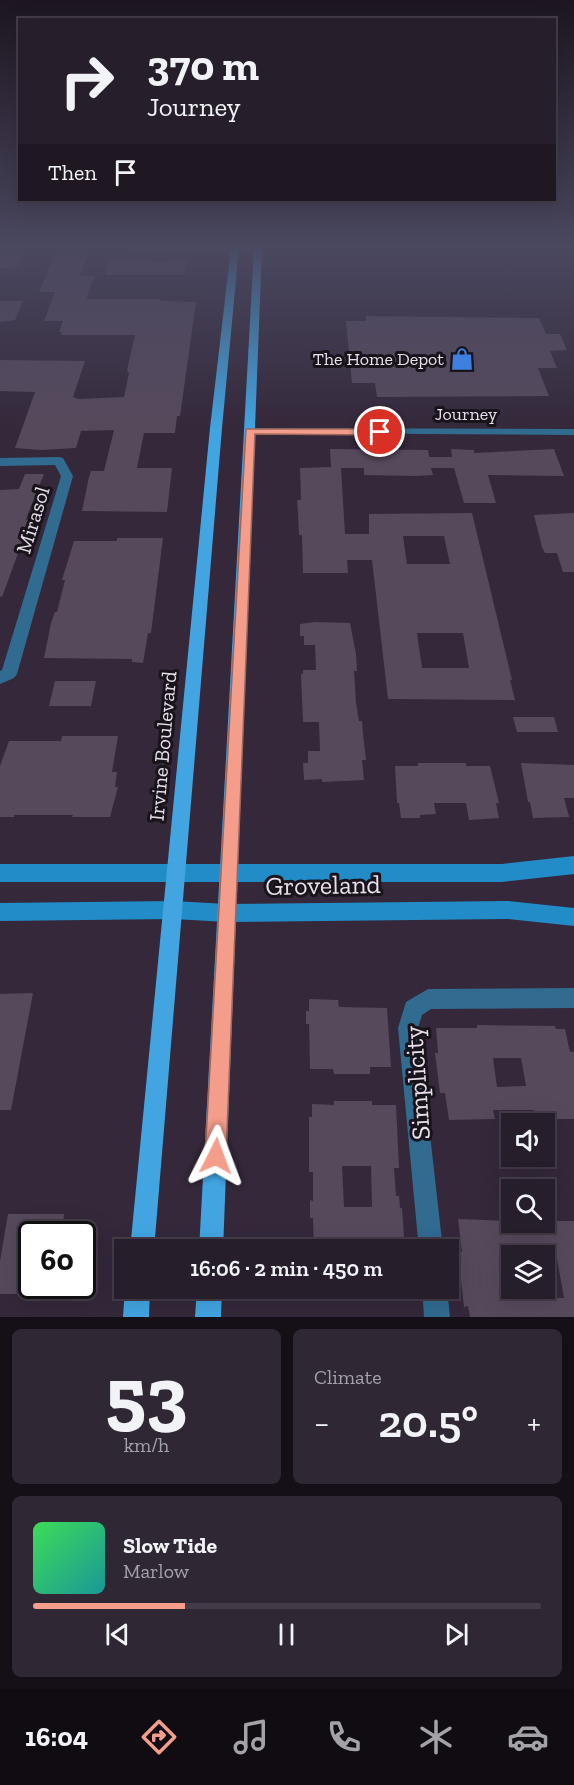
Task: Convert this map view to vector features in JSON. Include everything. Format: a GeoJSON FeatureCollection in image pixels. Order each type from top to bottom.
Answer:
{"type":"FeatureCollection","features":[{"type":"Feature","properties":{"kind":"main road","name":"Irvine Boulevard"},"geometry":{"type":"LineString","coordinates":[[143,1239],[229,309]]}},
{"type":"Feature","properties":{"kind":"main road"},"geometry":{"type":"LineString","coordinates":[[212,1239],[255,309]]}},
{"type":"Feature","properties":{"kind":"main road"},"geometry":{"type":"LineString","coordinates":[[136,1317],[137,1299]]}},
{"type":"Feature","properties":{"kind":"main road"},"geometry":{"type":"LineString","coordinates":[[208,1317],[209,1299]]}},
{"type":"Feature","properties":{"kind":"street","name":"Journey"},"geometry":{"type":"LineString","coordinates":[[250,431],[574,432]]}},
{"type":"Feature","properties":{"kind":"street","name":"Mirasol"},"geometry":{"type":"LineString","coordinates":[[0,462],[59,461],[68,476],[9,674],[0,678]]}},
{"type":"Feature","properties":{"kind":"street","name":"Groveland"},"geometry":{"type":"LineString","coordinates":[[0,873],[502,873],[574,865]]}},
{"type":"Feature","properties":{"kind":"street","name":"Groveland"},"geometry":{"type":"LineString","coordinates":[[0,912],[173,910],[227,913],[508,910],[574,917]]}},
{"type":"Feature","properties":{"kind":"street","name":"Simplicity"},"geometry":{"type":"LineString","coordinates":[[430,1239],[408,1028],[413,1009],[428,999],[574,998]]}},
{"type":"Feature","properties":{"kind":"street"},"geometry":{"type":"LineString","coordinates":[[435,1299],[437,1317]]}},
{"type":"Feature","properties":{"kind":"building"},"geometry":{"type":"Polygon","coordinates":[[[0,309],[19,309],[15,320],[0,322],[0,309]]]}},
{"type":"Feature","properties":{"kind":"building"},"geometry":{"type":"Polygon","coordinates":[[[48,309],[195,309],[180,416],[177,416],[175,433],[144,433],[137,468],[172,468],[167,512],[82,511],[91,471],[104,471],[114,430],[81,431],[76,448],[41,450],[15,448],[35,392],[0,391],[0,360],[85,361],[73,397],[79,399],[124,397],[135,335],[61,335],[62,332],[59,332],[63,321],[44,321],[48,309]]]}},
{"type":"Feature","properties":{"kind":"building","name":"The Home Depot"},"geometry":{"type":"Polygon","coordinates":[[[366,316],[539,318],[546,334],[560,334],[567,350],[550,351],[557,368],[538,368],[549,396],[377,397],[375,383],[352,383],[346,321],[366,321],[366,316]]]}},
{"type":"Feature","properties":{"kind":"building"},"geometry":{"type":"Polygon","coordinates":[[[330,449],[428,450],[429,457],[452,457],[451,449],[474,450],[474,453],[554,449],[564,476],[488,475],[496,503],[464,503],[454,468],[431,468],[433,475],[416,476],[364,475],[364,468],[341,468],[345,534],[369,534],[369,514],[472,513],[515,700],[388,699],[372,560],[347,560],[348,573],[303,573],[302,535],[299,535],[297,500],[301,500],[300,468],[331,467],[330,449]],[[403,536],[407,564],[450,564],[444,536],[403,536]],[[417,633],[422,668],[469,668],[463,633],[417,633]]]}},
{"type":"Feature","properties":{"kind":"building"},"geometry":{"type":"Polygon","coordinates":[[[25,474],[44,474],[27,516],[26,520],[29,520],[24,537],[2,597],[0,596],[0,490],[19,489],[25,474]]]}},
{"type":"Feature","properties":{"kind":"building"},"geometry":{"type":"Polygon","coordinates":[[[574,513],[574,572],[563,572],[557,553],[545,553],[534,515],[574,513]]]}},
{"type":"Feature","properties":{"kind":"building"},"geometry":{"type":"Polygon","coordinates":[[[117,538],[163,538],[151,633],[148,633],[143,663],[132,662],[132,659],[44,658],[51,623],[57,612],[65,580],[62,580],[74,541],[117,541],[117,538]]]}},
{"type":"Feature","properties":{"kind":"building"},"geometry":{"type":"Polygon","coordinates":[[[350,623],[356,654],[357,671],[354,671],[356,703],[359,721],[362,721],[366,760],[362,760],[364,780],[322,782],[322,779],[304,780],[303,763],[308,763],[308,751],[320,751],[319,722],[303,722],[301,674],[303,670],[316,670],[315,645],[304,645],[304,636],[300,636],[300,624],[350,623]]]}},
{"type":"Feature","properties":{"kind":"building"},"geometry":{"type":"Polygon","coordinates":[[[55,681],[96,681],[91,706],[49,706],[55,681]]]}},
{"type":"Feature","properties":{"kind":"building"},"geometry":{"type":"Polygon","coordinates":[[[513,717],[554,717],[558,732],[517,732],[513,717]]]}},
{"type":"Feature","properties":{"kind":"building"},"geometry":{"type":"Polygon","coordinates":[[[62,736],[118,736],[112,772],[117,772],[115,787],[118,787],[110,817],[14,815],[14,817],[0,817],[0,766],[9,741],[61,741],[62,736]]]}},
{"type":"Feature","properties":{"kind":"building"},"geometry":{"type":"Polygon","coordinates":[[[418,763],[466,763],[466,766],[490,766],[499,803],[496,803],[499,818],[469,820],[466,803],[434,803],[436,814],[420,815],[420,818],[401,818],[399,803],[397,803],[395,766],[418,766],[418,763]]]}},
{"type":"Feature","properties":{"kind":"building"},"geometry":{"type":"Polygon","coordinates":[[[521,763],[574,765],[574,798],[564,798],[569,817],[533,818],[521,763]]]}},
{"type":"Feature","properties":{"kind":"building"},"geometry":{"type":"Polygon","coordinates":[[[33,993],[11,1110],[0,1110],[0,994],[33,993]]]}},
{"type":"Feature","properties":{"kind":"building"},"geometry":{"type":"Polygon","coordinates":[[[309,999],[338,1000],[339,1007],[387,1008],[391,1067],[370,1067],[370,1074],[334,1074],[333,1069],[310,1069],[309,1024],[306,1024],[309,999]]]}},
{"type":"Feature","properties":{"kind":"building"},"geometry":{"type":"Polygon","coordinates":[[[477,1025],[555,1026],[556,1029],[565,1029],[570,1052],[574,1052],[574,1119],[555,1119],[555,1113],[535,1113],[534,1110],[493,1110],[495,1119],[449,1120],[445,1093],[440,1093],[435,1053],[438,1053],[436,1028],[477,1028],[477,1025]],[[493,1058],[497,1087],[526,1086],[521,1058],[493,1058]]]}},
{"type":"Feature","properties":{"kind":"building"},"geometry":{"type":"Polygon","coordinates":[[[334,1101],[372,1101],[372,1105],[396,1105],[399,1168],[394,1168],[396,1196],[399,1196],[400,1208],[402,1208],[404,1239],[314,1239],[313,1218],[310,1218],[310,1200],[313,1201],[313,1172],[309,1172],[309,1117],[312,1117],[312,1104],[334,1105],[334,1101]],[[342,1166],[344,1207],[372,1207],[371,1166],[342,1166]]]}},
{"type":"Feature","properties":{"kind":"building"},"geometry":{"type":"Polygon","coordinates":[[[8,1214],[64,1214],[63,1221],[18,1221],[18,1294],[0,1294],[0,1261],[8,1214]]]}},
{"type":"Feature","properties":{"kind":"building"},"geometry":{"type":"Polygon","coordinates":[[[458,1219],[501,1221],[501,1233],[555,1233],[555,1221],[574,1221],[574,1317],[470,1317],[468,1306],[464,1307],[459,1253],[462,1252],[458,1219]]]}},
{"type":"Feature","properties":{"kind":"place","name":"The Home Depot"},"geometry":{"type":"Point","coordinates":[462,359]}},
{"type":"Feature","properties":{"kind":"route"},"geometry":{"type":"LineString","coordinates":[[216,1156],[250,431],[380,432]]}}]}
